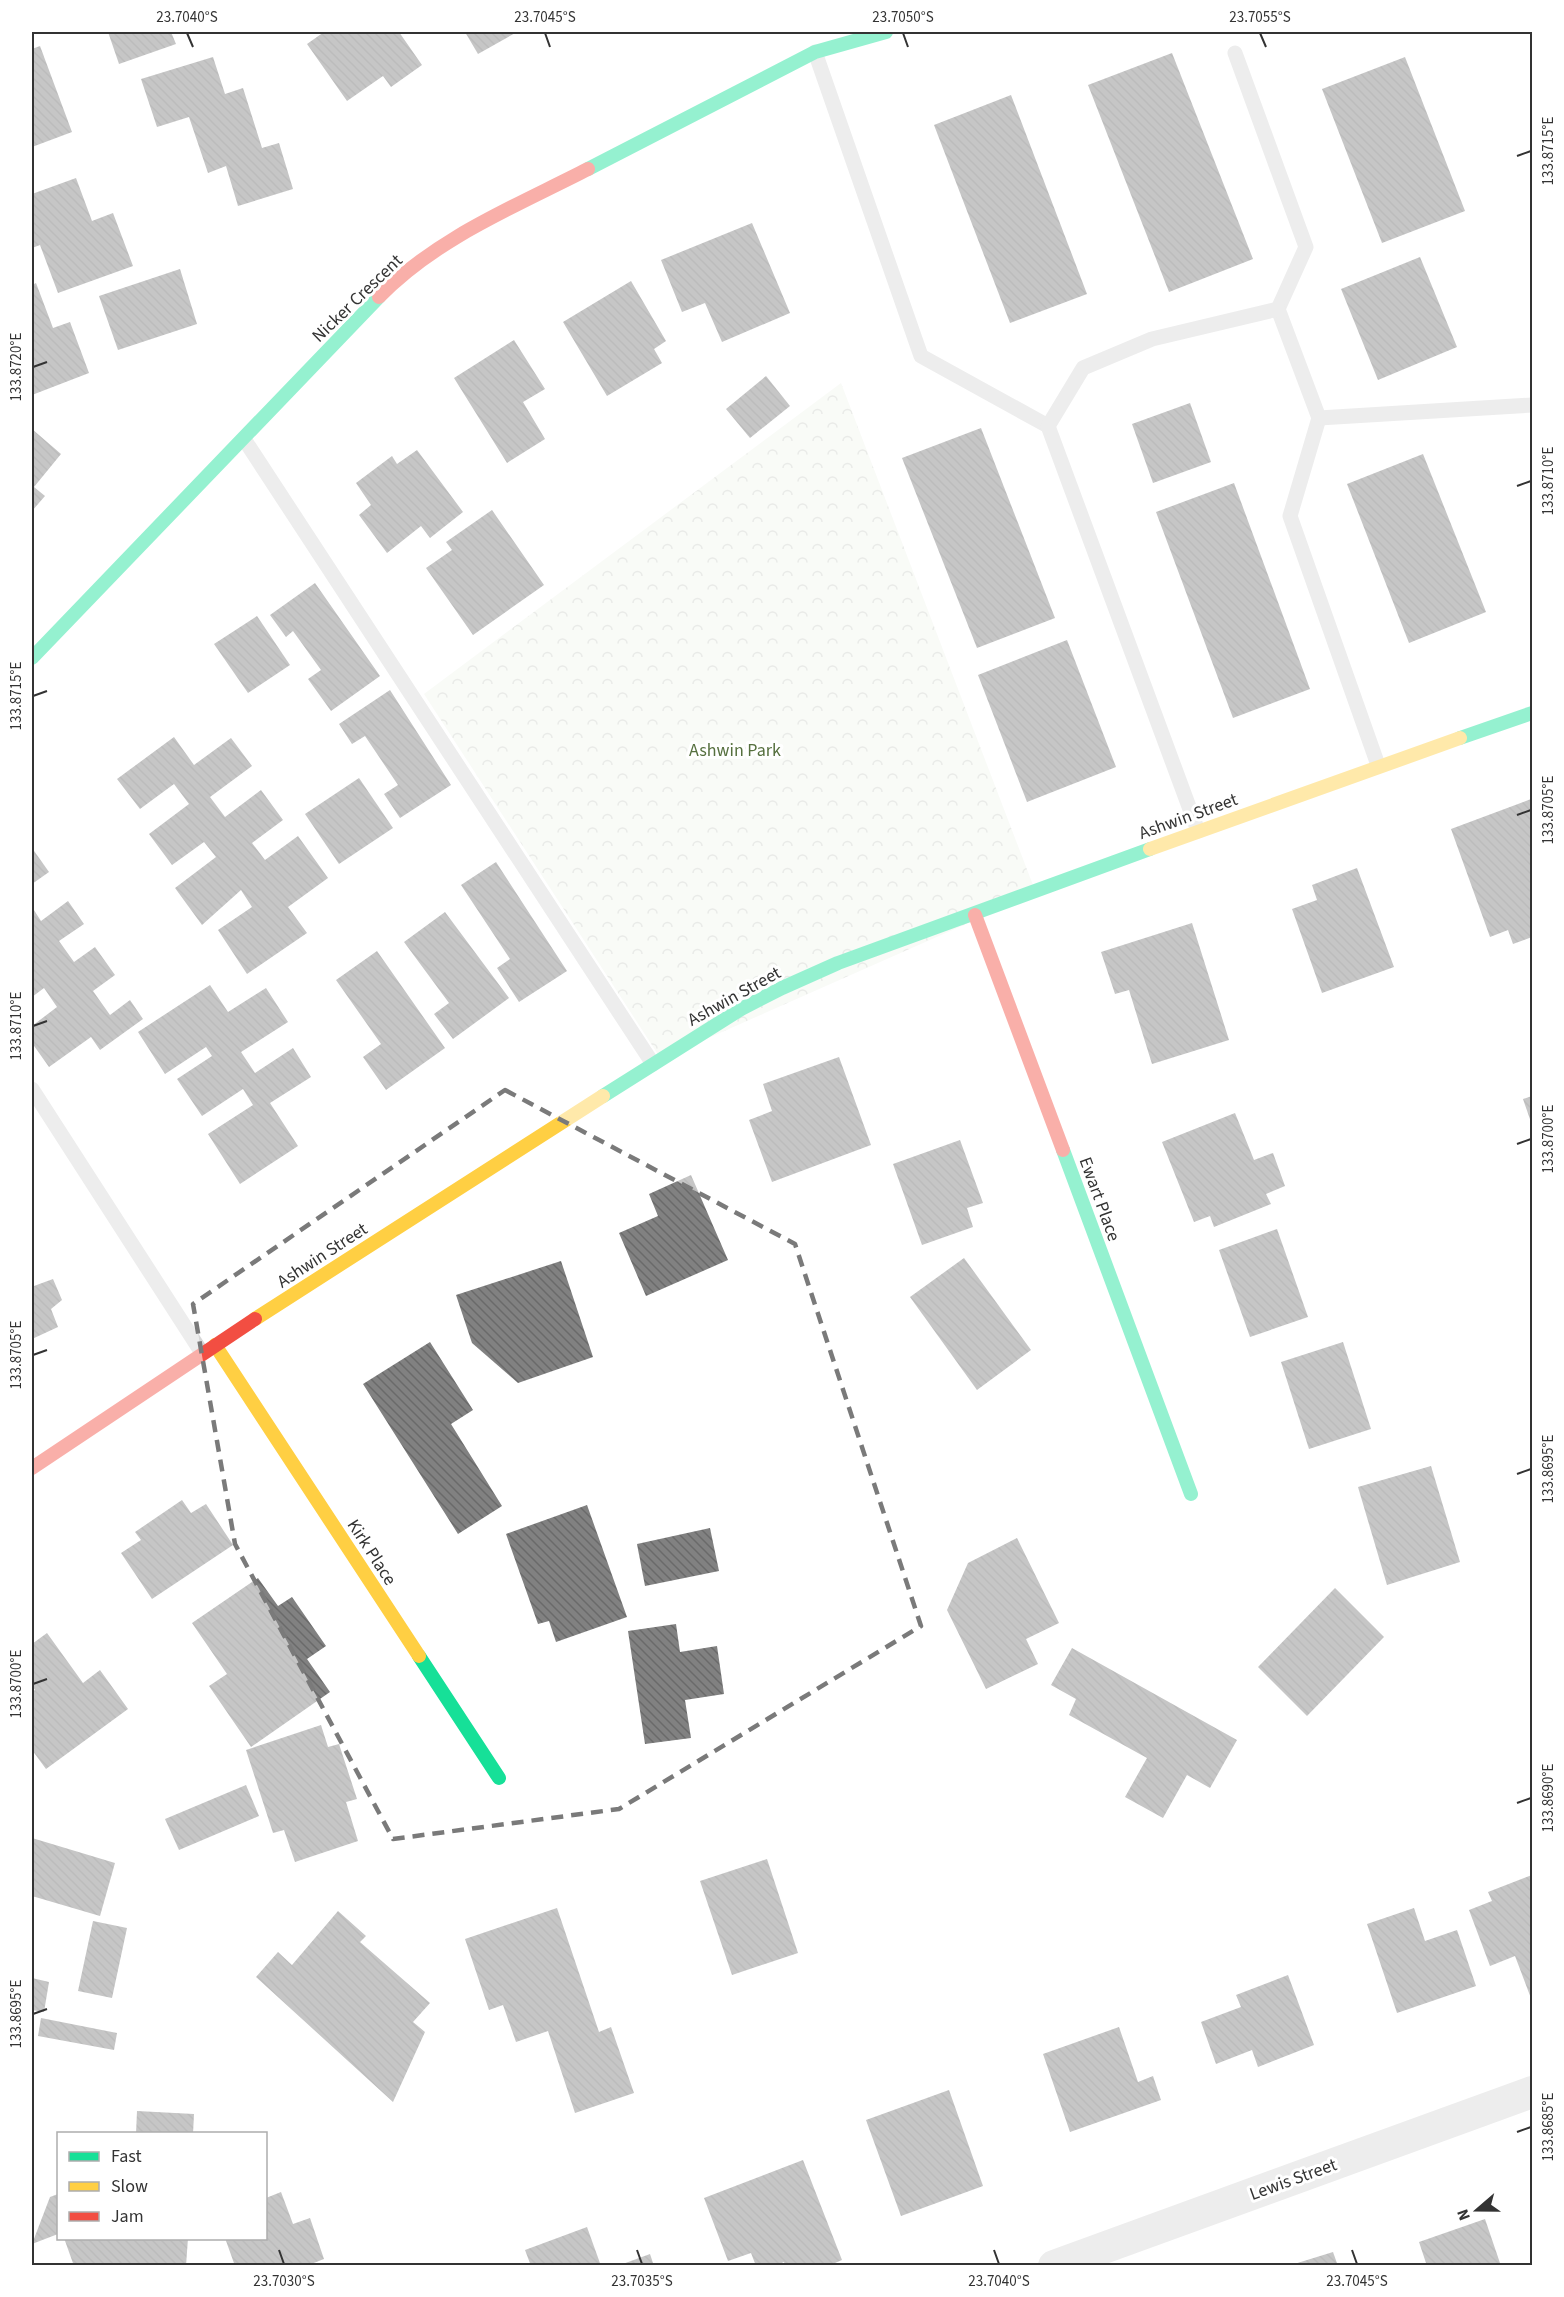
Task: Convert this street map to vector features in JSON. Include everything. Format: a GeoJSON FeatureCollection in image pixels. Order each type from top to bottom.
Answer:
{"type":"FeatureCollection","features":[{"type":"Feature","properties":{"kind":"street","name":"Nicker Crescent"},"geometry":{"type":"LineString","coordinates":[[32,658],[394,282],[453,239],[815,52],[886,32]]}},
{"type":"Feature","properties":{"kind":"street","name":"Ashwin Street"},"geometry":{"type":"LineString","coordinates":[[32,1468],[209,1349],[653,1064],[741,1009],[782,987],[838,963],[975,915],[1378,765],[1533,713]]}},
{"type":"Feature","properties":{"kind":"street","name":"Ewart Place"},"geometry":{"type":"LineString","coordinates":[[975,915],[1191,1494]]}},
{"type":"Feature","properties":{"kind":"street","name":"Kirk Place"},"geometry":{"type":"LineString","coordinates":[[209,1349],[499,1778]]}},
{"type":"Feature","properties":{"kind":"street","name":"Lewis Street"},"geometry":{"type":"LineString","coordinates":[[1054,2265],[1533,2092]]}},
{"type":"Feature","properties":{"kind":"lane"},"geometry":{"type":"LineString","coordinates":[[815,52],[921,356],[1048,426],[1198,831]]}},
{"type":"Feature","properties":{"kind":"lane"},"geometry":{"type":"LineString","coordinates":[[1235,53],[1306,248],[1278,309],[1319,418],[1290,516],[1378,765]]}},
{"type":"Feature","properties":{"kind":"lane"},"geometry":{"type":"LineString","coordinates":[[1048,426],[1083,368],[1152,339],[1278,309]]}},
{"type":"Feature","properties":{"kind":"lane"},"geometry":{"type":"LineString","coordinates":[[1319,418],[1533,405]]}},
{"type":"Feature","properties":{"kind":"lane"},"geometry":{"type":"LineString","coordinates":[[244,439],[653,1064]]}},
{"type":"Feature","properties":{"kind":"lane"},"geometry":{"type":"LineString","coordinates":[[32,1089],[209,1349]]}},
{"type":"Feature","properties":{"kind":"highlighted area"},"geometry":{"type":"Polygon","coordinates":[[[505,1090],[795,1244],[921,1626],[619,1809],[393,1839],[235,1544],[193,1304],[505,1090]]]}},
{"type":"Feature","properties":{"kind":"green space","name":"Ashwin Park"},"geometry":{"type":"Polygon","coordinates":[[[841,383],[1036,893],[661,1059],[424,694],[841,383]]]}},
{"type":"Feature","properties":{"kind":"building"},"geometry":{"type":"Polygon","coordinates":[[[108,32],[171,32],[176,44],[119,64],[108,32]]]}},
{"type":"Feature","properties":{"kind":"building"},"geometry":{"type":"Polygon","coordinates":[[[324,32],[399,32],[422,65],[391,87],[383,76],[347,101],[307,44],[324,32]]]}},
{"type":"Feature","properties":{"kind":"building"},"geometry":{"type":"Polygon","coordinates":[[[465,32],[517,32],[478,54],[465,32]]]}},
{"type":"Feature","properties":{"kind":"building"},"geometry":{"type":"Polygon","coordinates":[[[40,46],[72,132],[32,147],[32,49],[40,46]]]}},
{"type":"Feature","properties":{"kind":"building"},"geometry":{"type":"Polygon","coordinates":[[[1172,53],[1253,259],[1169,292],[1088,85],[1172,53]]]}},
{"type":"Feature","properties":{"kind":"building"},"geometry":{"type":"Polygon","coordinates":[[[213,57],[225,94],[243,88],[262,148],[279,143],[293,189],[238,206],[226,166],[208,173],[189,117],[157,127],[141,79],[213,57]]]}},
{"type":"Feature","properties":{"kind":"building"},"geometry":{"type":"Polygon","coordinates":[[[1405,57],[1465,211],[1382,243],[1322,89],[1405,57]]]}},
{"type":"Feature","properties":{"kind":"building"},"geometry":{"type":"Polygon","coordinates":[[[1011,95],[1087,294],[1010,323],[934,125],[1011,95]]]}},
{"type":"Feature","properties":{"kind":"building"},"geometry":{"type":"Polygon","coordinates":[[[76,178],[92,221],[113,213],[133,266],[58,293],[40,245],[32,248],[32,194],[76,178]]]}},
{"type":"Feature","properties":{"kind":"building"},"geometry":{"type":"Polygon","coordinates":[[[752,223],[790,313],[722,342],[705,303],[682,312],[661,260],[752,223]]]}},
{"type":"Feature","properties":{"kind":"building"},"geometry":{"type":"Polygon","coordinates":[[[1420,257],[1457,347],[1378,380],[1341,289],[1420,257]]]}},
{"type":"Feature","properties":{"kind":"building"},"geometry":{"type":"Polygon","coordinates":[[[180,269],[197,324],[118,350],[99,296],[180,269]]]}},
{"type":"Feature","properties":{"kind":"building"},"geometry":{"type":"Polygon","coordinates":[[[631,281],[666,341],[654,349],[662,363],[607,396],[563,322],[631,281]]]}},
{"type":"Feature","properties":{"kind":"building"},"geometry":{"type":"Polygon","coordinates":[[[36,283],[53,328],[70,322],[89,373],[32,395],[32,285],[36,283]]]}},
{"type":"Feature","properties":{"kind":"building"},"geometry":{"type":"Polygon","coordinates":[[[514,340],[545,389],[523,402],[545,439],[507,463],[454,378],[514,340]]]}},
{"type":"Feature","properties":{"kind":"building"},"geometry":{"type":"Polygon","coordinates":[[[766,376],[790,406],[750,438],[726,409],[766,376]]]}},
{"type":"Feature","properties":{"kind":"building"},"geometry":{"type":"Polygon","coordinates":[[[1190,403],[1211,462],[1153,483],[1132,424],[1190,403]]]}},
{"type":"Feature","properties":{"kind":"building"},"geometry":{"type":"Polygon","coordinates":[[[981,428],[1055,618],[977,648],[902,458],[981,428]]]}},
{"type":"Feature","properties":{"kind":"building"},"geometry":{"type":"Polygon","coordinates":[[[32,429],[61,454],[34,487],[45,496],[32,511],[32,429]]]}},
{"type":"Feature","properties":{"kind":"building"},"geometry":{"type":"Polygon","coordinates":[[[417,450],[463,512],[430,538],[421,526],[387,553],[359,515],[371,505],[356,483],[392,456],[397,464],[417,450]]]}},
{"type":"Feature","properties":{"kind":"building"},"geometry":{"type":"Polygon","coordinates":[[[1423,454],[1486,612],[1409,643],[1347,484],[1423,454]]]}},
{"type":"Feature","properties":{"kind":"building"},"geometry":{"type":"Polygon","coordinates":[[[1234,483],[1310,689],[1233,718],[1156,512],[1234,483]]]}},
{"type":"Feature","properties":{"kind":"building"},"geometry":{"type":"Polygon","coordinates":[[[492,510],[544,585],[473,635],[426,568],[452,550],[446,542],[492,510]]]}},
{"type":"Feature","properties":{"kind":"building"},"geometry":{"type":"Polygon","coordinates":[[[315,583],[380,676],[331,711],[308,679],[321,670],[293,631],[286,637],[270,615],[315,583]]]}},
{"type":"Feature","properties":{"kind":"building"},"geometry":{"type":"Polygon","coordinates":[[[257,616],[290,665],[248,693],[214,644],[257,616]]]}},
{"type":"Feature","properties":{"kind":"building"},"geometry":{"type":"Polygon","coordinates":[[[1067,640],[1116,767],[1027,802],[978,675],[1067,640]]]}},
{"type":"Feature","properties":{"kind":"building"},"geometry":{"type":"Polygon","coordinates":[[[390,690],[451,785],[400,818],[384,794],[398,785],[365,736],[352,744],[339,724],[390,690]]]}},
{"type":"Feature","properties":{"kind":"building"},"geometry":{"type":"Polygon","coordinates":[[[174,737],[194,765],[231,738],[252,766],[210,797],[225,817],[261,790],[283,820],[252,843],[265,860],[298,836],[328,878],[288,907],[307,933],[247,974],[218,930],[252,907],[241,890],[202,925],[175,888],[216,857],[204,842],[172,865],[149,834],[189,804],[174,784],[140,809],[117,779],[174,737]]]}},
{"type":"Feature","properties":{"kind":"building"},"geometry":{"type":"Polygon","coordinates":[[[359,778],[393,828],[339,864],[305,814],[359,778]]]}},
{"type":"Feature","properties":{"kind":"building"},"geometry":{"type":"Polygon","coordinates":[[[1531,799],[1532,937],[1513,944],[1508,930],[1490,937],[1451,829],[1531,799]]]}},
{"type":"Feature","properties":{"kind":"building"},"geometry":{"type":"Polygon","coordinates":[[[32,848],[49,872],[32,884],[32,848]]]}},
{"type":"Feature","properties":{"kind":"building"},"geometry":{"type":"Polygon","coordinates":[[[496,862],[567,971],[519,1002],[497,968],[510,959],[461,885],[496,862]]]}},
{"type":"Feature","properties":{"kind":"building"},"geometry":{"type":"Polygon","coordinates":[[[1357,868],[1394,967],[1322,993],[1292,909],[1317,900],[1312,885],[1357,868]]]}},
{"type":"Feature","properties":{"kind":"building"},"geometry":{"type":"Polygon","coordinates":[[[68,901],[84,924],[59,941],[74,962],[95,947],[115,975],[93,991],[110,1015],[130,1000],[143,1019],[100,1050],[91,1037],[49,1067],[32,1043],[32,1026],[57,1007],[44,988],[32,997],[32,907],[41,921],[68,901]]]}},
{"type":"Feature","properties":{"kind":"building"},"geometry":{"type":"Polygon","coordinates":[[[445,912],[509,998],[453,1039],[434,1014],[449,1003],[404,942],[445,912]]]}},
{"type":"Feature","properties":{"kind":"building"},"geometry":{"type":"Polygon","coordinates":[[[1192,923],[1229,1040],[1152,1064],[1129,990],[1115,994],[1101,952],[1192,923]]]}},
{"type":"Feature","properties":{"kind":"building"},"geometry":{"type":"Polygon","coordinates":[[[377,951],[445,1048],[386,1090],[363,1057],[381,1044],[336,980],[377,951]]]}},
{"type":"Feature","properties":{"kind":"building"},"geometry":{"type":"Polygon","coordinates":[[[210,985],[228,1012],[266,988],[288,1022],[241,1052],[255,1073],[293,1048],[311,1077],[270,1103],[298,1146],[240,1184],[208,1134],[253,1105],[243,1089],[202,1116],[177,1079],[212,1056],[206,1047],[165,1074],[138,1032],[210,985]]]}},
{"type":"Feature","properties":{"kind":"building"},"geometry":{"type":"Polygon","coordinates":[[[839,1057],[871,1145],[772,1182],[749,1120],[772,1111],[763,1084],[839,1057]]]}},
{"type":"Feature","properties":{"kind":"building"},"geometry":{"type":"Polygon","coordinates":[[[1532,1096],[1532,1125],[1523,1099],[1532,1096]]]}},
{"type":"Feature","properties":{"kind":"building"},"geometry":{"type":"Polygon","coordinates":[[[1235,1113],[1254,1160],[1273,1153],[1285,1186],[1266,1194],[1271,1204],[1214,1227],[1210,1216],[1194,1222],[1162,1142],[1235,1113]]]}},
{"type":"Feature","properties":{"kind":"building"},"geometry":{"type":"Polygon","coordinates":[[[960,1140],[983,1203],[967,1208],[973,1227],[922,1245],[893,1164],[960,1140]]]}},
{"type":"Feature","properties":{"kind":"building"},"geometry":{"type":"Polygon","coordinates":[[[691,1175],[728,1260],[646,1296],[619,1233],[658,1216],[649,1194],[691,1175]]]}},
{"type":"Feature","properties":{"kind":"building"},"geometry":{"type":"Polygon","coordinates":[[[1277,1229],[1308,1317],[1250,1337],[1219,1250],[1277,1229]]]}},
{"type":"Feature","properties":{"kind":"building"},"geometry":{"type":"Polygon","coordinates":[[[964,1258],[1031,1350],[977,1390],[910,1297],[964,1258]]]}},
{"type":"Feature","properties":{"kind":"building"},"geometry":{"type":"Polygon","coordinates":[[[561,1261],[593,1357],[518,1383],[472,1343],[456,1295],[561,1261]]]}},
{"type":"Feature","properties":{"kind":"building"},"geometry":{"type":"Polygon","coordinates":[[[53,1279],[62,1300],[51,1309],[58,1327],[32,1339],[32,1280],[34,1286],[53,1279]]]}},
{"type":"Feature","properties":{"kind":"building"},"geometry":{"type":"Polygon","coordinates":[[[430,1342],[473,1410],[451,1424],[502,1506],[458,1534],[363,1384],[430,1342]]]}},
{"type":"Feature","properties":{"kind":"building"},"geometry":{"type":"Polygon","coordinates":[[[1343,1342],[1371,1429],[1309,1449],[1281,1362],[1343,1342]]]}},
{"type":"Feature","properties":{"kind":"building"},"geometry":{"type":"Polygon","coordinates":[[[1431,1466],[1460,1562],[1387,1585],[1358,1487],[1431,1466]]]}},
{"type":"Feature","properties":{"kind":"building"},"geometry":{"type":"Polygon","coordinates":[[[182,1500],[191,1513],[206,1504],[233,1545],[152,1599],[121,1553],[141,1540],[135,1532],[182,1500]]]}},
{"type":"Feature","properties":{"kind":"building"},"geometry":{"type":"Polygon","coordinates":[[[587,1505],[627,1617],[556,1642],[549,1621],[538,1624],[506,1534],[587,1505]]]}},
{"type":"Feature","properties":{"kind":"building"},"geometry":{"type":"Polygon","coordinates":[[[710,1528],[719,1571],[645,1586],[637,1544],[710,1528]]]}},
{"type":"Feature","properties":{"kind":"building"},"geometry":{"type":"Polygon","coordinates":[[[1017,1538],[1059,1623],[1026,1639],[1038,1664],[986,1689],[947,1610],[968,1563],[1017,1538]]]}},
{"type":"Feature","properties":{"kind":"building"},"geometry":{"type":"Polygon","coordinates":[[[258,1578],[278,1606],[292,1597],[326,1646],[307,1659],[330,1692],[251,1747],[209,1686],[227,1674],[192,1623],[258,1578]]]}},
{"type":"Feature","properties":{"kind":"building"},"geometry":{"type":"Polygon","coordinates":[[[1335,1588],[1384,1637],[1307,1716],[1258,1667],[1335,1588]]]}},
{"type":"Feature","properties":{"kind":"building"},"geometry":{"type":"Polygon","coordinates":[[[676,1624],[680,1652],[717,1646],[724,1694],[685,1700],[691,1738],[645,1744],[628,1631],[676,1624]]]}},
{"type":"Feature","properties":{"kind":"building"},"geometry":{"type":"Polygon","coordinates":[[[47,1633],[83,1683],[100,1670],[128,1709],[46,1769],[32,1750],[32,1692],[35,1690],[32,1685],[32,1644],[47,1633]]]}},
{"type":"Feature","properties":{"kind":"building"},"geometry":{"type":"Polygon","coordinates":[[[1072,1648],[1237,1740],[1210,1788],[1187,1775],[1163,1818],[1125,1797],[1147,1758],[1069,1715],[1076,1699],[1051,1685],[1072,1648]]]}},
{"type":"Feature","properties":{"kind":"building"},"geometry":{"type":"Polygon","coordinates":[[[321,1725],[328,1747],[339,1744],[357,1799],[346,1802],[358,1841],[295,1862],[284,1830],[273,1833],[246,1750],[321,1725]]]}},
{"type":"Feature","properties":{"kind":"building"},"geometry":{"type":"Polygon","coordinates":[[[246,1785],[259,1816],[179,1850],[165,1819],[246,1785]]]}},
{"type":"Feature","properties":{"kind":"building"},"geometry":{"type":"Polygon","coordinates":[[[32,1838],[115,1863],[100,1916],[32,1896],[32,1838]]]}},
{"type":"Feature","properties":{"kind":"building"},"geometry":{"type":"Polygon","coordinates":[[[767,1859],[798,1953],[732,1975],[700,1881],[767,1859]]]}},
{"type":"Feature","properties":{"kind":"building"},"geometry":{"type":"Polygon","coordinates":[[[1532,1875],[1532,2001],[1515,1956],[1490,1966],[1469,1910],[1492,1901],[1488,1892],[1532,1875]]]}},
{"type":"Feature","properties":{"kind":"building"},"geometry":{"type":"Polygon","coordinates":[[[557,1908],[599,2032],[611,2027],[634,2093],[575,2113],[548,2031],[516,2042],[503,2005],[489,2010],[465,1939],[557,1908]]]}},
{"type":"Feature","properties":{"kind":"building"},"geometry":{"type":"Polygon","coordinates":[[[1414,1908],[1425,1941],[1457,1930],[1476,1986],[1397,2013],[1367,1924],[1414,1908]]]}},
{"type":"Feature","properties":{"kind":"building"},"geometry":{"type":"Polygon","coordinates":[[[338,1911],[366,1936],[360,1942],[430,2003],[413,2022],[425,2032],[393,2102],[256,1977],[278,1952],[292,1965],[338,1911]]]}},
{"type":"Feature","properties":{"kind":"building"},"geometry":{"type":"Polygon","coordinates":[[[93,1921],[127,1928],[112,1998],[78,1991],[93,1921]]]}},
{"type":"Feature","properties":{"kind":"building"},"geometry":{"type":"Polygon","coordinates":[[[1288,1975],[1314,2045],[1258,2067],[1252,2050],[1216,2064],[1201,2022],[1241,2007],[1236,1995],[1288,1975]]]}},
{"type":"Feature","properties":{"kind":"building"},"geometry":{"type":"Polygon","coordinates":[[[32,1978],[49,1982],[44,2012],[32,2010],[32,1978]]]}},
{"type":"Feature","properties":{"kind":"building"},"geometry":{"type":"Polygon","coordinates":[[[41,2018],[117,2033],[114,2050],[38,2036],[41,2018]]]}},
{"type":"Feature","properties":{"kind":"building"},"geometry":{"type":"Polygon","coordinates":[[[1119,2027],[1138,2082],[1153,2076],[1161,2100],[1070,2132],[1043,2054],[1119,2027]]]}},
{"type":"Feature","properties":{"kind":"building"},"geometry":{"type":"Polygon","coordinates":[[[949,2090],[983,2186],[901,2216],[866,2120],[949,2090]]]}},
{"type":"Feature","properties":{"kind":"building"},"geometry":{"type":"Polygon","coordinates":[[[137,2111],[194,2114],[193,2132],[136,2132],[137,2111]]]}},
{"type":"Feature","properties":{"kind":"building"},"geometry":{"type":"Polygon","coordinates":[[[803,2160],[842,2260],[828,2266],[785,2266],[784,2262],[775,2266],[756,2266],[751,2253],[728,2261],[704,2198],[803,2160]]]}},
{"type":"Feature","properties":{"kind":"building"},"geometry":{"type":"Polygon","coordinates":[[[281,2192],[293,2224],[310,2218],[324,2259],[306,2266],[235,2266],[226,2240],[267,2240],[267,2198],[281,2192]]]}},
{"type":"Feature","properties":{"kind":"building"},"geometry":{"type":"Polygon","coordinates":[[[57,2194],[57,2234],[32,2244],[50,2197],[57,2194]]]}},
{"type":"Feature","properties":{"kind":"building"},"geometry":{"type":"Polygon","coordinates":[[[1485,2219],[1501,2266],[1427,2266],[1419,2242],[1485,2219]]]}},
{"type":"Feature","properties":{"kind":"building"},"geometry":{"type":"Polygon","coordinates":[[[587,2227],[601,2266],[531,2266],[525,2250],[587,2227]]]}},
{"type":"Feature","properties":{"kind":"building"},"geometry":{"type":"Polygon","coordinates":[[[65,2240],[188,2240],[186,2266],[74,2266],[65,2240]]]}},
{"type":"Feature","properties":{"kind":"building"},"geometry":{"type":"Polygon","coordinates":[[[1333,2252],[1338,2266],[1291,2266],[1291,2265],[1333,2252]]]}},
{"type":"Feature","properties":{"kind":"building"},"geometry":{"type":"Polygon","coordinates":[[[650,2254],[654,2266],[620,2266],[620,2265],[650,2254]]]}},
{"type":"Feature","properties":{"kind":"traffic: fast"},"geometry":{"type":"LineString","coordinates":[[588,169],[815,52],[886,32]]}},
{"type":"Feature","properties":{"kind":"traffic: fast"},"geometry":{"type":"LineString","coordinates":[[32,658],[379,297]]}},
{"type":"Feature","properties":{"kind":"traffic: fast"},"geometry":{"type":"LineString","coordinates":[[1460,738],[1532,713]]}},
{"type":"Feature","properties":{"kind":"traffic: fast"},"geometry":{"type":"LineString","coordinates":[[603,1096],[741,1009],[782,988],[838,963],[1150,849]]}},
{"type":"Feature","properties":{"kind":"traffic: fast"},"geometry":{"type":"LineString","coordinates":[[1063,1150],[1191,1494]]}},
{"type":"Feature","properties":{"kind":"traffic: fast"},"geometry":{"type":"LineString","coordinates":[[419,1656],[499,1778]]}},
{"type":"Feature","properties":{"kind":"traffic: slow"},"geometry":{"type":"LineString","coordinates":[[1150,849],[1460,738]]}},
{"type":"Feature","properties":{"kind":"traffic: slow"},"geometry":{"type":"LineString","coordinates":[[255,1319],[603,1096]]}},
{"type":"Feature","properties":{"kind":"traffic: slow"},"geometry":{"type":"LineString","coordinates":[[215,1345],[419,1656]]}},
{"type":"Feature","properties":{"kind":"traffic: jam"},"geometry":{"type":"LineString","coordinates":[[379,297],[401,276],[451,240],[588,169]]}},
{"type":"Feature","properties":{"kind":"traffic: jam"},"geometry":{"type":"LineString","coordinates":[[975,915],[1063,1150]]}},
{"type":"Feature","properties":{"kind":"traffic: jam"},"geometry":{"type":"LineString","coordinates":[[32,1468],[255,1319]]}}]}
